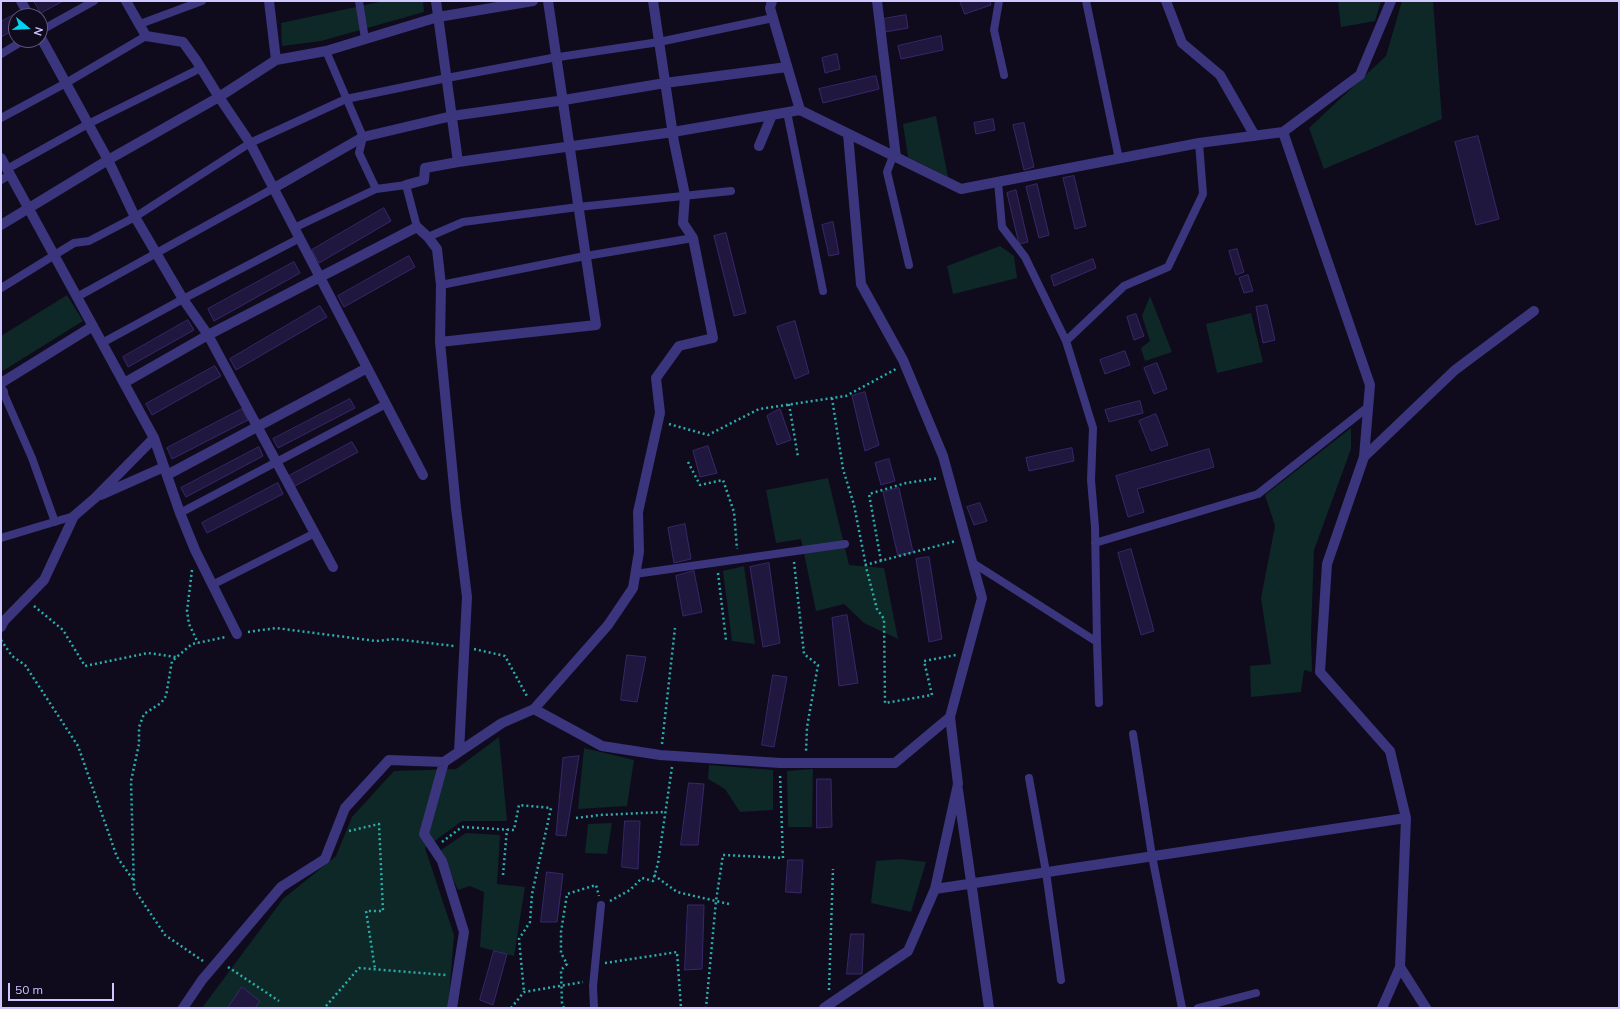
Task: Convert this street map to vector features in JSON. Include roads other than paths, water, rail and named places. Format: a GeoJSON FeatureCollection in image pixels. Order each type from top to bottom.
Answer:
{"type":"FeatureCollection","features":[{"type":"Feature","properties":{"kind":"street"},"geometry":{"type":"LineString","coordinates":[[126,1],[146,36],[183,42],[250,143],[423,475]]}},
{"type":"Feature","properties":{"kind":"street"},"geometry":{"type":"LineString","coordinates":[[269,1],[276,60]]}},
{"type":"Feature","properties":{"kind":"street"},"geometry":{"type":"LineString","coordinates":[[436,1],[458,162]]}},
{"type":"Feature","properties":{"kind":"street"},"geometry":{"type":"LineString","coordinates":[[1,225],[108,160],[219,97],[276,60],[326,51],[438,17],[528,1]]}},
{"type":"Feature","properties":{"kind":"street"},"geometry":{"type":"LineString","coordinates":[[440,342],[596,325],[548,1]]}},
{"type":"Feature","properties":{"kind":"street"},"geometry":{"type":"LineString","coordinates":[[183,1008],[202,980],[281,887],[325,859],[345,808],[390,760],[444,762],[502,723],[534,709],[608,625],[633,588],[639,552],[638,512],[660,413],[656,378],[679,346],[712,338],[693,238],[683,223],[685,195],[673,132],[653,1]]}},
{"type":"Feature","properties":{"kind":"street"},"geometry":{"type":"LineString","coordinates":[[772,1],[770,8],[800,110]]}},
{"type":"Feature","properties":{"kind":"street"},"geometry":{"type":"LineString","coordinates":[[877,1],[894,157]]}},
{"type":"Feature","properties":{"kind":"street"},"geometry":{"type":"LineString","coordinates":[[1166,1],[1182,43],[1220,75],[1255,136]]}},
{"type":"Feature","properties":{"kind":"street"},"geometry":{"type":"LineString","coordinates":[[759,146],[772,115],[800,110],[961,189],[1199,143],[1284,132],[1360,76],[1391,1]]}},
{"type":"Feature","properties":{"kind":"street"},"geometry":{"type":"LineString","coordinates":[[47,48],[108,160],[135,217],[183,299],[208,334],[333,567]]}},
{"type":"Feature","properties":{"kind":"street"},"geometry":{"type":"LineString","coordinates":[[274,188],[363,137],[452,116],[666,83],[787,67]]}},
{"type":"Feature","properties":{"kind":"street"},"geometry":{"type":"LineString","coordinates":[[406,185],[424,180],[425,168],[673,132],[800,110]]}},
{"type":"Feature","properties":{"kind":"street"},"geometry":{"type":"LineString","coordinates":[[1284,132],[1370,385],[1364,457],[1327,564],[1320,672],[1390,752],[1406,818],[1400,967],[1382,1008]]}},
{"type":"Feature","properties":{"kind":"street"},"geometry":{"type":"LineString","coordinates":[[848,134],[861,284],[905,364],[943,456],[982,598],[950,717],[989,1008]]}},
{"type":"Feature","properties":{"kind":"street"},"geometry":{"type":"LineString","coordinates":[[1,158],[154,438],[180,513],[195,550],[237,634]]}},
{"type":"Feature","properties":{"kind":"street"},"geometry":{"type":"LineString","coordinates":[[124,383],[208,334],[417,227],[428,237],[437,249],[441,284],[440,342],[466,597],[459,752]]}},
{"type":"Feature","properties":{"kind":"street"},"geometry":{"type":"LineString","coordinates":[[1364,457],[1455,370],[1534,311]]}},
{"type":"Feature","properties":{"kind":"street"},"geometry":{"type":"LineString","coordinates":[[1,390],[93,326]]}},
{"type":"Feature","properties":{"kind":"street"},"geometry":{"type":"LineString","coordinates":[[95,498],[165,471],[258,427],[367,368]]}},
{"type":"Feature","properties":{"kind":"street"},"geometry":{"type":"LineString","coordinates":[[2,622],[44,580],[74,516],[95,498],[154,438]]}},
{"type":"Feature","properties":{"kind":"street"},"geometry":{"type":"LineString","coordinates":[[534,709],[602,746],[660,755],[780,763],[894,763],[950,717]]}},
{"type":"Feature","properties":{"kind":"street"},"geometry":{"type":"LineString","coordinates":[[444,762],[424,834],[442,861],[464,932],[452,1008]]}},
{"type":"Feature","properties":{"kind":"street"},"geometry":{"type":"LineString","coordinates":[[826,1006],[908,951],[935,889],[958,784]]}},
{"type":"Feature","properties":{"kind":"street"},"geometry":{"type":"LineString","coordinates":[[935,889],[1406,818]]}},
{"type":"Feature","properties":{"kind":"street"},"geometry":{"type":"LineString","coordinates":[[1400,967],[1426,1008]]}},
{"type":"Feature","properties":{"kind":"lane"},"geometry":{"type":"LineString","coordinates":[[48,27],[94,1]]}},
{"type":"Feature","properties":{"kind":"lane"},"geometry":{"type":"LineString","coordinates":[[359,1],[365,39]]}},
{"type":"Feature","properties":{"kind":"lane"},"geometry":{"type":"LineString","coordinates":[[999,1],[994,30],[1004,75]]}},
{"type":"Feature","properties":{"kind":"lane"},"geometry":{"type":"LineString","coordinates":[[1086,1],[1119,159]]}},
{"type":"Feature","properties":{"kind":"lane"},"geometry":{"type":"LineString","coordinates":[[140,24],[196,2]]}},
{"type":"Feature","properties":{"kind":"lane"},"geometry":{"type":"LineString","coordinates":[[1,288],[74,243],[89,241],[135,217],[250,143],[346,99],[447,78],[556,58],[660,42],[773,18]]}},
{"type":"Feature","properties":{"kind":"lane"},"geometry":{"type":"LineString","coordinates":[[1,118],[66,83],[146,36]]}},
{"type":"Feature","properties":{"kind":"lane"},"geometry":{"type":"LineString","coordinates":[[1,54],[11,48]]}},
{"type":"Feature","properties":{"kind":"lane"},"geometry":{"type":"LineString","coordinates":[[326,51],[363,137],[359,154],[376,189]]}},
{"type":"Feature","properties":{"kind":"lane"},"geometry":{"type":"LineString","coordinates":[[1,180],[9,172],[88,124],[201,68]]}},
{"type":"Feature","properties":{"kind":"lane"},"geometry":{"type":"LineString","coordinates":[[787,112],[823,291]]}},
{"type":"Feature","properties":{"kind":"lane"},"geometry":{"type":"LineString","coordinates":[[1066,341],[1124,286],[1168,267],[1203,194],[1199,143]]}},
{"type":"Feature","properties":{"kind":"lane"},"geometry":{"type":"LineString","coordinates":[[894,157],[887,172],[909,265]]}},
{"type":"Feature","properties":{"kind":"lane"},"geometry":{"type":"LineString","coordinates":[[998,182],[1002,227],[1025,257],[1066,341],[1093,428],[1091,480],[1095,543],[1099,703]]}},
{"type":"Feature","properties":{"kind":"lane"},"geometry":{"type":"LineString","coordinates":[[294,228],[376,189],[406,185],[417,227]]}},
{"type":"Feature","properties":{"kind":"lane"},"geometry":{"type":"LineString","coordinates":[[77,297],[274,188]]}},
{"type":"Feature","properties":{"kind":"lane"},"geometry":{"type":"LineString","coordinates":[[428,237],[463,222],[578,206],[731,191]]}},
{"type":"Feature","properties":{"kind":"lane"},"geometry":{"type":"LineString","coordinates":[[102,343],[300,238]]}},
{"type":"Feature","properties":{"kind":"lane"},"geometry":{"type":"LineString","coordinates":[[441,284],[586,256],[693,238]]}},
{"type":"Feature","properties":{"kind":"lane"},"geometry":{"type":"LineString","coordinates":[[1,390],[32,458],[55,522]]}},
{"type":"Feature","properties":{"kind":"lane"},"geometry":{"type":"LineString","coordinates":[[180,513],[386,404]]}},
{"type":"Feature","properties":{"kind":"lane"},"geometry":{"type":"LineString","coordinates":[[1095,543],[1258,494],[1368,407]]}},
{"type":"Feature","properties":{"kind":"lane"},"geometry":{"type":"LineString","coordinates":[[1,538],[74,516]]}},
{"type":"Feature","properties":{"kind":"lane"},"geometry":{"type":"LineString","coordinates":[[212,585],[315,533]]}},
{"type":"Feature","properties":{"kind":"lane"},"geometry":{"type":"LineString","coordinates":[[635,574],[845,544]]}},
{"type":"Feature","properties":{"kind":"lane"},"geometry":{"type":"LineString","coordinates":[[973,563],[1097,642]]}},
{"type":"Feature","properties":{"kind":"lane"},"geometry":{"type":"LineString","coordinates":[[1133,734],[1152,856],[1182,1008]]}},
{"type":"Feature","properties":{"kind":"lane"},"geometry":{"type":"LineString","coordinates":[[1029,778],[1046,872],[1061,980]]}},
{"type":"Feature","properties":{"kind":"lane"},"geometry":{"type":"LineString","coordinates":[[594,1008],[595,965],[601,905]]}},
{"type":"Feature","properties":{"kind":"lane"},"geometry":{"type":"LineString","coordinates":[[1198,1008],[1256,993]]}}]}
